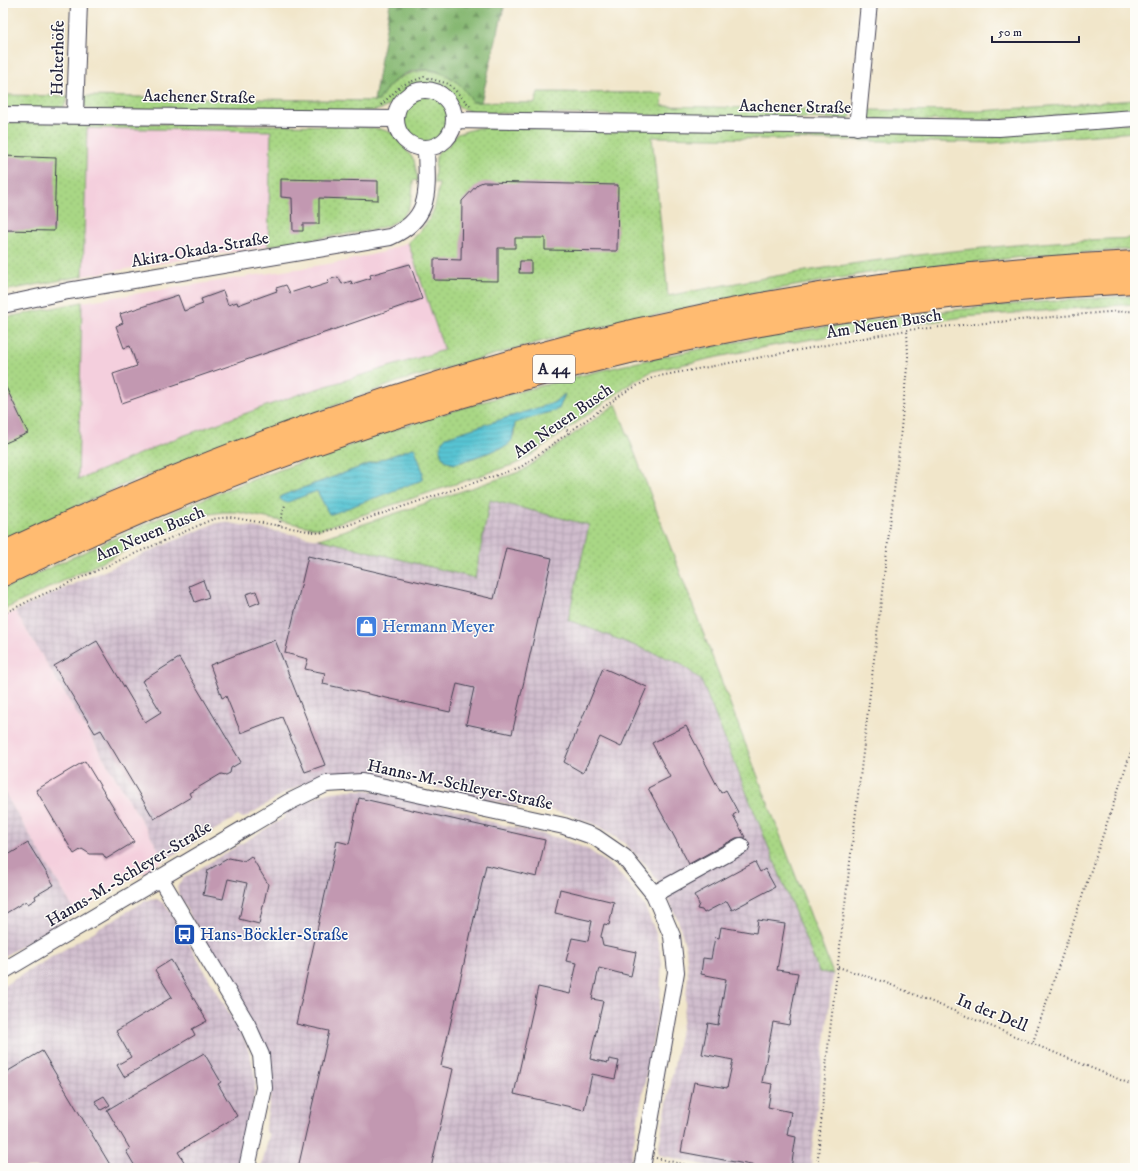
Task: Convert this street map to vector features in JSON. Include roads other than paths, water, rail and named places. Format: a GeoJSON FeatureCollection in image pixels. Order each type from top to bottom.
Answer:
{"type":"FeatureCollection","features":[{"type":"Feature","properties":{"kind":"highway","name":"A 44"},"geometry":{"type":"LineString","coordinates":[[3,553],[151,486],[259,443],[406,391],[553,349],[697,316],[840,290],[976,274],[1135,262]]}},
{"type":"Feature","properties":{"kind":"highway","name":"A 44"},"geometry":{"type":"LineString","coordinates":[[3,575],[148,509],[265,462],[403,413],[554,369],[716,332],[872,306],[1004,291],[1135,282]]}},
{"type":"Feature","properties":{"kind":"street","name":"Holterhöfe"},"geometry":{"type":"LineString","coordinates":[[75,114],[79,3]]}},
{"type":"Feature","properties":{"kind":"street"},"geometry":{"type":"LineString","coordinates":[[857,127],[869,3]]}},
{"type":"Feature","properties":{"kind":"street"},"geometry":{"type":"LineString","coordinates":[[426,90],[440,94],[448,101],[453,110],[455,120],[453,129],[446,140],[434,147],[426,149],[416,148],[401,137],[395,119],[397,109],[402,100],[410,93],[426,90]]}},
{"type":"Feature","properties":{"kind":"street","name":"Aachener Straße"},"geometry":{"type":"LineString","coordinates":[[3,115],[75,114],[395,119]]}},
{"type":"Feature","properties":{"kind":"street","name":"Aachener Straße"},"geometry":{"type":"LineString","coordinates":[[455,120],[999,128],[1135,118]]}},
{"type":"Feature","properties":{"kind":"street","name":"Akira-Okada-Straße"},"geometry":{"type":"LineString","coordinates":[[3,305],[68,291],[390,237],[403,232],[419,216],[424,206],[427,195],[426,149]]}},
{"type":"Feature","properties":{"kind":"street","name":"Hanns-M.-Schleyer-Straße"},"geometry":{"type":"LineString","coordinates":[[3,972],[289,802],[326,784],[362,782],[564,826],[595,837],[624,857],[654,894],[672,936],[676,972],[643,1162]]}},
{"type":"Feature","properties":{"kind":"street"},"geometry":{"type":"LineString","coordinates":[[654,894],[741,846]]}},
{"type":"Feature","properties":{"kind":"street"},"geometry":{"type":"LineString","coordinates":[[160,878],[247,1024],[260,1055],[264,1088],[247,1168]]}},
{"type":"Feature","properties":{"kind":"water"},"geometry":{"type":"Polygon","coordinates":[[[565,394],[559,409],[515,423],[512,440],[507,446],[455,464],[450,463],[441,454],[441,446],[446,437],[553,403],[565,394]]]}},
{"type":"Feature","properties":{"kind":"water"},"geometry":{"type":"Polygon","coordinates":[[[413,448],[415,449],[423,472],[422,480],[332,514],[329,514],[317,491],[288,502],[284,502],[280,499],[281,496],[413,448]]]}},
{"type":"Feature","properties":{"kind":"place","name":"Hermann Meyer"},"geometry":{"type":"Point","coordinates":[366,627]}},
{"type":"Feature","properties":{"kind":"place","name":"Hans-Böckler-Straße"},"geometry":{"type":"Point","coordinates":[185,935]}}]}
